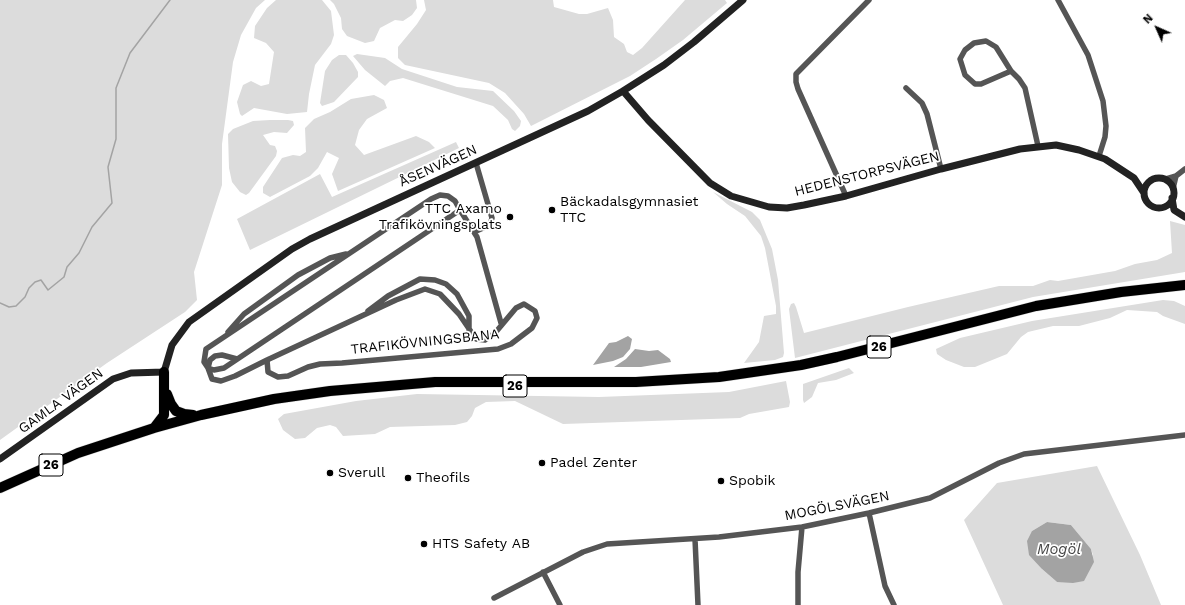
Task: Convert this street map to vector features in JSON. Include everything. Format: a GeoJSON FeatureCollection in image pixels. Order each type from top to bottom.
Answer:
{"type":"FeatureCollection","features":[{"type":"Feature","properties":{"kind":"highway","name":"26"},"geometry":{"type":"LineString","coordinates":[[0,488],[78,453],[154,428],[201,415],[274,399],[383,385],[470,381],[636,382],[746,373],[837,357],[1036,306],[1121,292],[1185,285]]}},
{"type":"Feature","properties":{"kind":"highway","name":"26"},"geometry":{"type":"LineString","coordinates":[[0,491],[80,457],[125,441],[202,419],[274,403],[330,394],[428,386],[604,388],[669,385],[754,377],[838,362],[1038,311],[1122,297],[1185,290]]}},
{"type":"Feature","properties":{"kind":"highway"},"geometry":{"type":"LineString","coordinates":[[154,428],[164,415],[164,372]]}},
{"type":"Feature","properties":{"kind":"highway"},"geometry":{"type":"LineString","coordinates":[[165,389],[171,404],[176,411],[184,414],[201,415]]}},
{"type":"Feature","properties":{"kind":"street","name":"ÅSENVÄGEN"},"geometry":{"type":"LineString","coordinates":[[164,372],[172,345],[189,322],[275,259],[310,239],[588,111],[623,91],[694,42],[743,0]]}},
{"type":"Feature","properties":{"kind":"street"},"geometry":{"type":"LineString","coordinates":[[846,196],[798,89],[796,74],[868,0]]}},
{"type":"Feature","properties":{"kind":"street"},"geometry":{"type":"LineString","coordinates":[[1058,0],[1088,55],[1103,101],[1106,137],[1099,156]]}},
{"type":"Feature","properties":{"kind":"street"},"geometry":{"type":"LineString","coordinates":[[1011,71],[981,84],[975,84],[965,75],[960,60],[965,50],[974,43],[986,42],[996,47],[1011,71],[1025,88],[1038,146]]}},
{"type":"Feature","properties":{"kind":"street"},"geometry":{"type":"LineString","coordinates":[[906,88],[922,102],[928,114],[941,169]]}},
{"type":"Feature","properties":{"kind":"street","name":"HEDENSTORPSVÄGEN"},"geometry":{"type":"LineString","coordinates":[[623,91],[648,120],[710,183],[731,196],[751,203],[781,208],[804,205],[846,196],[941,169],[1038,146],[1056,145],[1099,156],[1134,178],[1144,193]]}},
{"type":"Feature","properties":{"kind":"street"},"geometry":{"type":"LineString","coordinates":[[474,232],[490,225],[492,218],[476,163]]}},
{"type":"Feature","properties":{"kind":"street"},"geometry":{"type":"LineString","coordinates":[[1134,178],[1151,180],[1158,178],[1166,179],[1176,176],[1185,169]]}},
{"type":"Feature","properties":{"kind":"street"},"geometry":{"type":"LineString","coordinates":[[1174,210],[1172,198],[1176,176]]}},
{"type":"Feature","properties":{"kind":"street"},"geometry":{"type":"LineString","coordinates":[[1166,179],[1173,189]]}},
{"type":"Feature","properties":{"kind":"street"},"geometry":{"type":"LineString","coordinates":[[1151,180],[1146,186],[1144,193],[1148,202],[1159,207],[1174,210],[1185,217]]}},
{"type":"Feature","properties":{"kind":"street","name":"TRAFIKÖVNINGSBANA"},"geometry":{"type":"LineString","coordinates":[[267,360],[268,372],[278,377],[288,376],[308,367],[320,364],[498,349],[511,344],[532,328],[537,318],[535,311],[524,304],[516,308],[501,323],[495,333],[485,340],[476,338],[440,294],[425,289],[358,318],[267,360],[235,376],[221,381],[212,379],[204,362],[206,349],[431,199],[440,195],[448,196],[455,202],[474,232],[501,323]]}},
{"type":"Feature","properties":{"kind":"street"},"geometry":{"type":"LineString","coordinates":[[1159,207],[1167,204],[1172,198]]}},
{"type":"Feature","properties":{"kind":"street"},"geometry":{"type":"LineString","coordinates":[[237,359],[222,355],[215,356],[210,360],[208,368],[214,370],[224,368],[460,210]]}},
{"type":"Feature","properties":{"kind":"street","name":"TRAFIKÖVNINGSBANA"},"geometry":{"type":"LineString","coordinates":[[223,338],[244,314],[298,275],[330,258],[351,253]]}},
{"type":"Feature","properties":{"kind":"street","name":"TRAFIKÖVNINGSBANA"},"geometry":{"type":"LineString","coordinates":[[358,318],[388,296],[420,279],[436,280],[446,284],[460,299],[469,316],[469,330]]}},
{"type":"Feature","properties":{"kind":"street","name":"GAMLA VÄGEN"},"geometry":{"type":"LineString","coordinates":[[0,459],[112,379],[137,372],[164,372]]}},
{"type":"Feature","properties":{"kind":"street","name":"MOGÖLSVÄGEN"},"geometry":{"type":"LineString","coordinates":[[494,598],[583,552],[607,544],[695,539],[802,527],[930,498],[999,463],[1024,454],[1185,435]]}},
{"type":"Feature","properties":{"kind":"street"},"geometry":{"type":"LineString","coordinates":[[869,513],[885,586],[894,605]]}},
{"type":"Feature","properties":{"kind":"street"},"geometry":{"type":"LineString","coordinates":[[798,605],[798,572],[802,527]]}},
{"type":"Feature","properties":{"kind":"street"},"geometry":{"type":"LineString","coordinates":[[695,539],[698,605]]}},
{"type":"Feature","properties":{"kind":"street"},"geometry":{"type":"LineString","coordinates":[[543,572],[560,605]]}},
{"type":"Feature","properties":{"kind":"shaded area"},"geometry":{"type":"Polygon","coordinates":[[[0,0],[265,0],[256,8],[241,35],[233,62],[222,144],[222,185],[194,272],[197,300],[185,312],[107,363],[0,440],[0,0]]]}},
{"type":"Feature","properties":{"kind":"shaded area"},"geometry":{"type":"Polygon","coordinates":[[[276,0],[322,0],[331,11],[334,35],[331,44],[315,65],[307,112],[287,114],[254,108],[242,116],[240,114],[237,102],[243,85],[251,81],[261,86],[269,84],[274,52],[266,43],[254,38],[255,26],[267,8],[276,0]]]}},
{"type":"Feature","properties":{"kind":"shaded area"},"geometry":{"type":"Polygon","coordinates":[[[330,0],[416,0],[417,8],[412,15],[403,21],[395,20],[380,28],[374,41],[365,43],[347,36],[342,29],[341,18],[334,4],[330,0]]]}},
{"type":"Feature","properties":{"kind":"shaded area"},"geometry":{"type":"Polygon","coordinates":[[[424,0],[553,0],[554,7],[579,14],[587,14],[608,8],[613,20],[614,37],[624,44],[627,52],[633,55],[642,48],[685,0],[725,0],[727,3],[683,40],[630,76],[531,126],[524,114],[505,93],[489,83],[405,65],[398,58],[398,47],[417,24],[426,10],[424,0]]]}},
{"type":"Feature","properties":{"kind":"shaded area"},"geometry":{"type":"Polygon","coordinates":[[[357,54],[385,58],[402,69],[457,87],[493,91],[514,111],[521,121],[520,126],[515,131],[512,129],[508,120],[493,106],[403,78],[390,81],[385,86],[365,70],[353,56],[357,54]]]}},
{"type":"Feature","properties":{"kind":"shaded area"},"geometry":{"type":"Polygon","coordinates":[[[339,55],[346,55],[353,63],[358,72],[358,77],[334,102],[322,106],[320,103],[325,71],[332,60],[339,55]]]}},
{"type":"Feature","properties":{"kind":"shaded area"},"geometry":{"type":"Polygon","coordinates":[[[374,95],[384,100],[387,108],[367,119],[359,130],[355,145],[364,155],[416,136],[429,142],[435,148],[338,191],[332,174],[339,158],[327,152],[318,168],[310,176],[270,197],[263,193],[263,187],[282,158],[293,155],[300,156],[306,152],[305,128],[314,119],[330,112],[351,99],[374,95]]]}},
{"type":"Feature","properties":{"kind":"shaded area"},"geometry":{"type":"Polygon","coordinates":[[[253,121],[293,121],[294,125],[287,133],[274,132],[263,135],[270,145],[275,146],[277,151],[276,156],[246,195],[240,192],[232,182],[229,168],[228,134],[233,129],[253,121]]]}},
{"type":"Feature","properties":{"kind":"shaded area"},"geometry":{"type":"Polygon","coordinates":[[[456,142],[459,148],[250,250],[237,219],[320,174],[332,197],[456,142]]]}},
{"type":"Feature","properties":{"kind":"shaded area"},"geometry":{"type":"Polygon","coordinates":[[[713,192],[752,212],[760,220],[772,249],[778,280],[784,353],[783,357],[775,360],[744,363],[759,342],[764,316],[776,314],[776,306],[765,248],[761,236],[745,216],[713,192]]]}},
{"type":"Feature","properties":{"kind":"shaded area"},"geometry":{"type":"Polygon","coordinates":[[[1170,221],[1185,225],[1185,272],[1033,297],[795,358],[789,309],[791,304],[794,303],[796,307],[804,333],[999,286],[1033,286],[1050,280],[1058,281],[1115,271],[1135,264],[1157,260],[1172,253],[1170,221]]]}},
{"type":"Feature","properties":{"kind":"shaded area"},"geometry":{"type":"Polygon","coordinates":[[[1163,300],[1174,301],[1185,306],[1185,324],[1163,316],[1157,312],[1127,310],[1110,318],[1079,326],[1053,326],[1028,332],[1021,337],[1007,354],[975,367],[964,367],[946,360],[937,354],[936,349],[960,338],[1032,321],[1163,300]]]}},
{"type":"Feature","properties":{"kind":"shaded area"},"geometry":{"type":"Polygon","coordinates":[[[849,368],[854,373],[836,380],[818,383],[812,397],[804,403],[803,384],[849,368]]]}},
{"type":"Feature","properties":{"kind":"shaded area"},"geometry":{"type":"Polygon","coordinates":[[[786,381],[790,402],[789,407],[749,414],[740,418],[563,424],[515,401],[486,402],[475,408],[472,416],[467,422],[455,425],[390,427],[375,434],[343,436],[336,427],[330,425],[317,428],[305,438],[295,439],[283,430],[278,419],[284,414],[356,401],[417,394],[599,397],[729,392],[786,381]]]}},
{"type":"Feature","properties":{"kind":"shaded area"},"geometry":{"type":"Polygon","coordinates":[[[1097,466],[1140,555],[1161,605],[1003,605],[964,520],[997,483],[1097,466]],[[1047,522],[1032,531],[1042,569],[1057,582],[1093,555],[1091,549],[1071,525],[1047,522]]]}},
{"type":"Feature","properties":{"kind":"water"},"geometry":{"type":"Polygon","coordinates":[[[628,336],[632,339],[630,349],[623,357],[613,361],[593,365],[609,343],[616,342],[628,336]]]}},
{"type":"Feature","properties":{"kind":"water"},"geometry":{"type":"Polygon","coordinates":[[[635,349],[649,351],[658,350],[670,359],[671,362],[641,367],[614,367],[626,359],[635,349]]]}},
{"type":"Feature","properties":{"kind":"water","name":"Mogöl"},"geometry":{"type":"Polygon","coordinates":[[[1047,522],[1071,525],[1091,549],[1094,562],[1084,581],[1073,583],[1057,582],[1029,555],[1027,541],[1032,531],[1047,522]]]}},
{"type":"Feature","properties":{"kind":"waterway"},"geometry":{"type":"LineString","coordinates":[[0,303],[9,307],[16,306],[25,297],[29,288],[35,282],[41,280],[48,290],[64,277],[67,267],[79,253],[92,227],[112,203],[108,167],[116,139],[116,88],[130,53],[170,0]]}},
{"type":"Feature","properties":{"kind":"place","name":"Bäckadalsgymnasiet TTC"},"geometry":{"type":"Point","coordinates":[552,210]}},
{"type":"Feature","properties":{"kind":"place","name":"TTC Axamo Trafikövningsplats"},"geometry":{"type":"Point","coordinates":[510,217]}},
{"type":"Feature","properties":{"kind":"place","name":"Padel Zenter"},"geometry":{"type":"Point","coordinates":[542,463]}},
{"type":"Feature","properties":{"kind":"place","name":"Sverull"},"geometry":{"type":"Point","coordinates":[330,473]}},
{"type":"Feature","properties":{"kind":"place","name":"Theofils"},"geometry":{"type":"Point","coordinates":[408,478]}},
{"type":"Feature","properties":{"kind":"place","name":"Spobik"},"geometry":{"type":"Point","coordinates":[721,481]}},
{"type":"Feature","properties":{"kind":"place","name":"HTS Safety AB"},"geometry":{"type":"Point","coordinates":[424,544]}}]}
